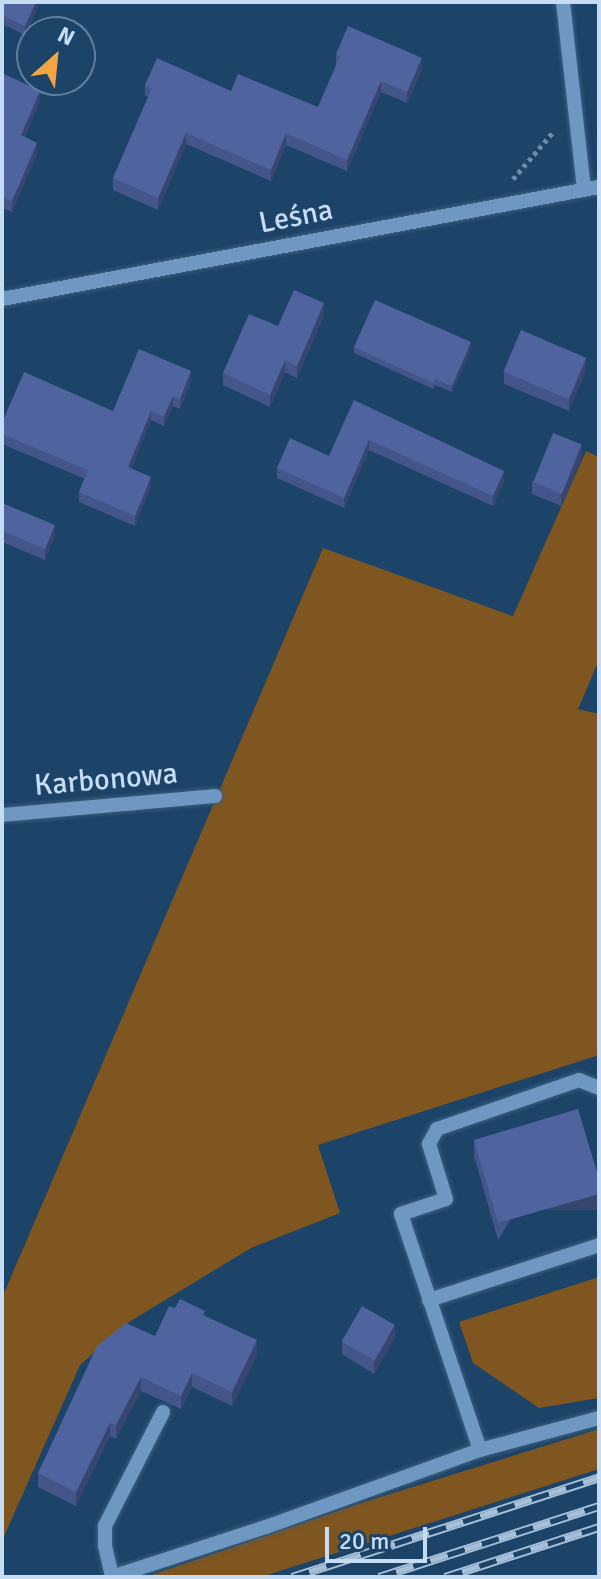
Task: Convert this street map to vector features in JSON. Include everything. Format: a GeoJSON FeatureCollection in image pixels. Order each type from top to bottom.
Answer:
{"type":"FeatureCollection","features":[{"type":"Feature","properties":{"kind":"street"},"geometry":{"type":"LineString","coordinates":[[563,2],[578,126],[592,188]]}},
{"type":"Feature","properties":{"kind":"street","name":"Leśna"},"geometry":{"type":"LineString","coordinates":[[2,299],[592,188]]}},
{"type":"Feature","properties":{"kind":"street","name":"Karbonowa"},"geometry":{"type":"LineString","coordinates":[[2,815],[215,796]]}},
{"type":"Feature","properties":{"kind":"street"},"geometry":{"type":"LineString","coordinates":[[480,1450],[401,1214],[446,1199],[429,1144],[437,1129],[579,1080],[599,1088]]}},
{"type":"Feature","properties":{"kind":"street"},"geometry":{"type":"LineString","coordinates":[[429,1300],[599,1245]]}},
{"type":"Feature","properties":{"kind":"street"},"geometry":{"type":"LineString","coordinates":[[163,1412],[105,1526],[105,1546],[112,1577],[266,1527],[480,1450],[599,1418]]}},
{"type":"Feature","properties":{"kind":"path"},"geometry":{"type":"LineString","coordinates":[[509,184],[555,129],[578,126]]}},
{"type":"Feature","properties":{"kind":"shaded area"},"geometry":{"type":"Polygon","coordinates":[[[586,451],[599,457],[599,660],[578,709],[599,714],[599,1055],[318,1145],[340,1213],[251,1248],[129,1322],[80,1365],[2,1541],[2,1298],[323,548],[513,616],[586,451]]]}},
{"type":"Feature","properties":{"kind":"shaded area"},"geometry":{"type":"Polygon","coordinates":[[[599,1277],[599,1398],[539,1408],[473,1363],[459,1322],[599,1277]]]}},
{"type":"Feature","properties":{"kind":"shaded area"},"geometry":{"type":"Polygon","coordinates":[[[599,1429],[599,1469],[261,1577],[146,1577],[361,1503],[599,1429]]]}},
{"type":"Feature","properties":{"kind":"building"},"geometry":{"type":"Polygon","coordinates":[[[2,2],[36,2],[30,16],[16,16],[16,22],[2,15],[2,2]]]}},
{"type":"Feature","properties":{"kind":"building"},"geometry":{"type":"Polygon","coordinates":[[[348,26],[422,58],[407,92],[381,81],[347,160],[286,133],[271,170],[186,133],[158,198],[113,178],[152,88],[145,85],[157,58],[231,91],[238,74],[318,107],[340,56],[336,54],[348,26]]]}},
{"type":"Feature","properties":{"kind":"building"},"geometry":{"type":"Polygon","coordinates":[[[2,73],[16,80],[16,96],[38,96],[21,135],[37,143],[12,201],[2,197],[2,73]]]}},
{"type":"Feature","properties":{"kind":"building"},"geometry":{"type":"Polygon","coordinates":[[[294,290],[324,303],[297,366],[285,360],[270,395],[223,373],[249,314],[278,326],[294,290]]]}},
{"type":"Feature","properties":{"kind":"building"},"geometry":{"type":"Polygon","coordinates":[[[375,300],[471,342],[452,386],[435,379],[433,383],[354,347],[375,300]]]}},
{"type":"Feature","properties":{"kind":"building"},"geometry":{"type":"Polygon","coordinates":[[[521,330],[586,358],[569,399],[503,371],[521,330]]]}},
{"type":"Feature","properties":{"kind":"building"},"geometry":{"type":"Polygon","coordinates":[[[139,349],[191,371],[180,399],[173,396],[164,416],[151,411],[128,467],[151,477],[135,516],[79,492],[88,470],[2,434],[2,423],[24,372],[113,411],[139,349]]]}},
{"type":"Feature","properties":{"kind":"building"},"geometry":{"type":"Polygon","coordinates":[[[354,400],[504,471],[493,496],[369,440],[344,498],[277,468],[290,438],[329,456],[354,400]]]}},
{"type":"Feature","properties":{"kind":"building"},"geometry":{"type":"Polygon","coordinates":[[[553,433],[582,445],[562,494],[533,482],[553,433]]]}},
{"type":"Feature","properties":{"kind":"building"},"geometry":{"type":"Polygon","coordinates":[[[2,503],[55,525],[45,549],[2,531],[2,503]]]}},
{"type":"Feature","properties":{"kind":"building"},"geometry":{"type":"Polygon","coordinates":[[[578,1109],[599,1179],[599,1194],[498,1223],[474,1140],[578,1109]]]}},
{"type":"Feature","properties":{"kind":"building"},"geometry":{"type":"Polygon","coordinates":[[[180,1299],[205,1311],[203,1315],[257,1340],[232,1392],[192,1373],[181,1396],[141,1377],[116,1425],[110,1423],[76,1492],[38,1473],[97,1346],[126,1323],[155,1336],[169,1306],[175,1308],[180,1299]]]}},
{"type":"Feature","properties":{"kind":"building"},"geometry":{"type":"Polygon","coordinates":[[[362,1306],[395,1325],[374,1361],[341,1342],[362,1306]]]}},
{"type":"Feature","properties":{"kind":"railway"},"geometry":{"type":"LineString","coordinates":[[292,1577],[599,1477]]}},
{"type":"Feature","properties":{"kind":"railway"},"geometry":{"type":"LineString","coordinates":[[379,1577],[599,1506]]}},
{"type":"Feature","properties":{"kind":"railway"},"geometry":{"type":"LineString","coordinates":[[445,1577],[599,1527]]}}]}
